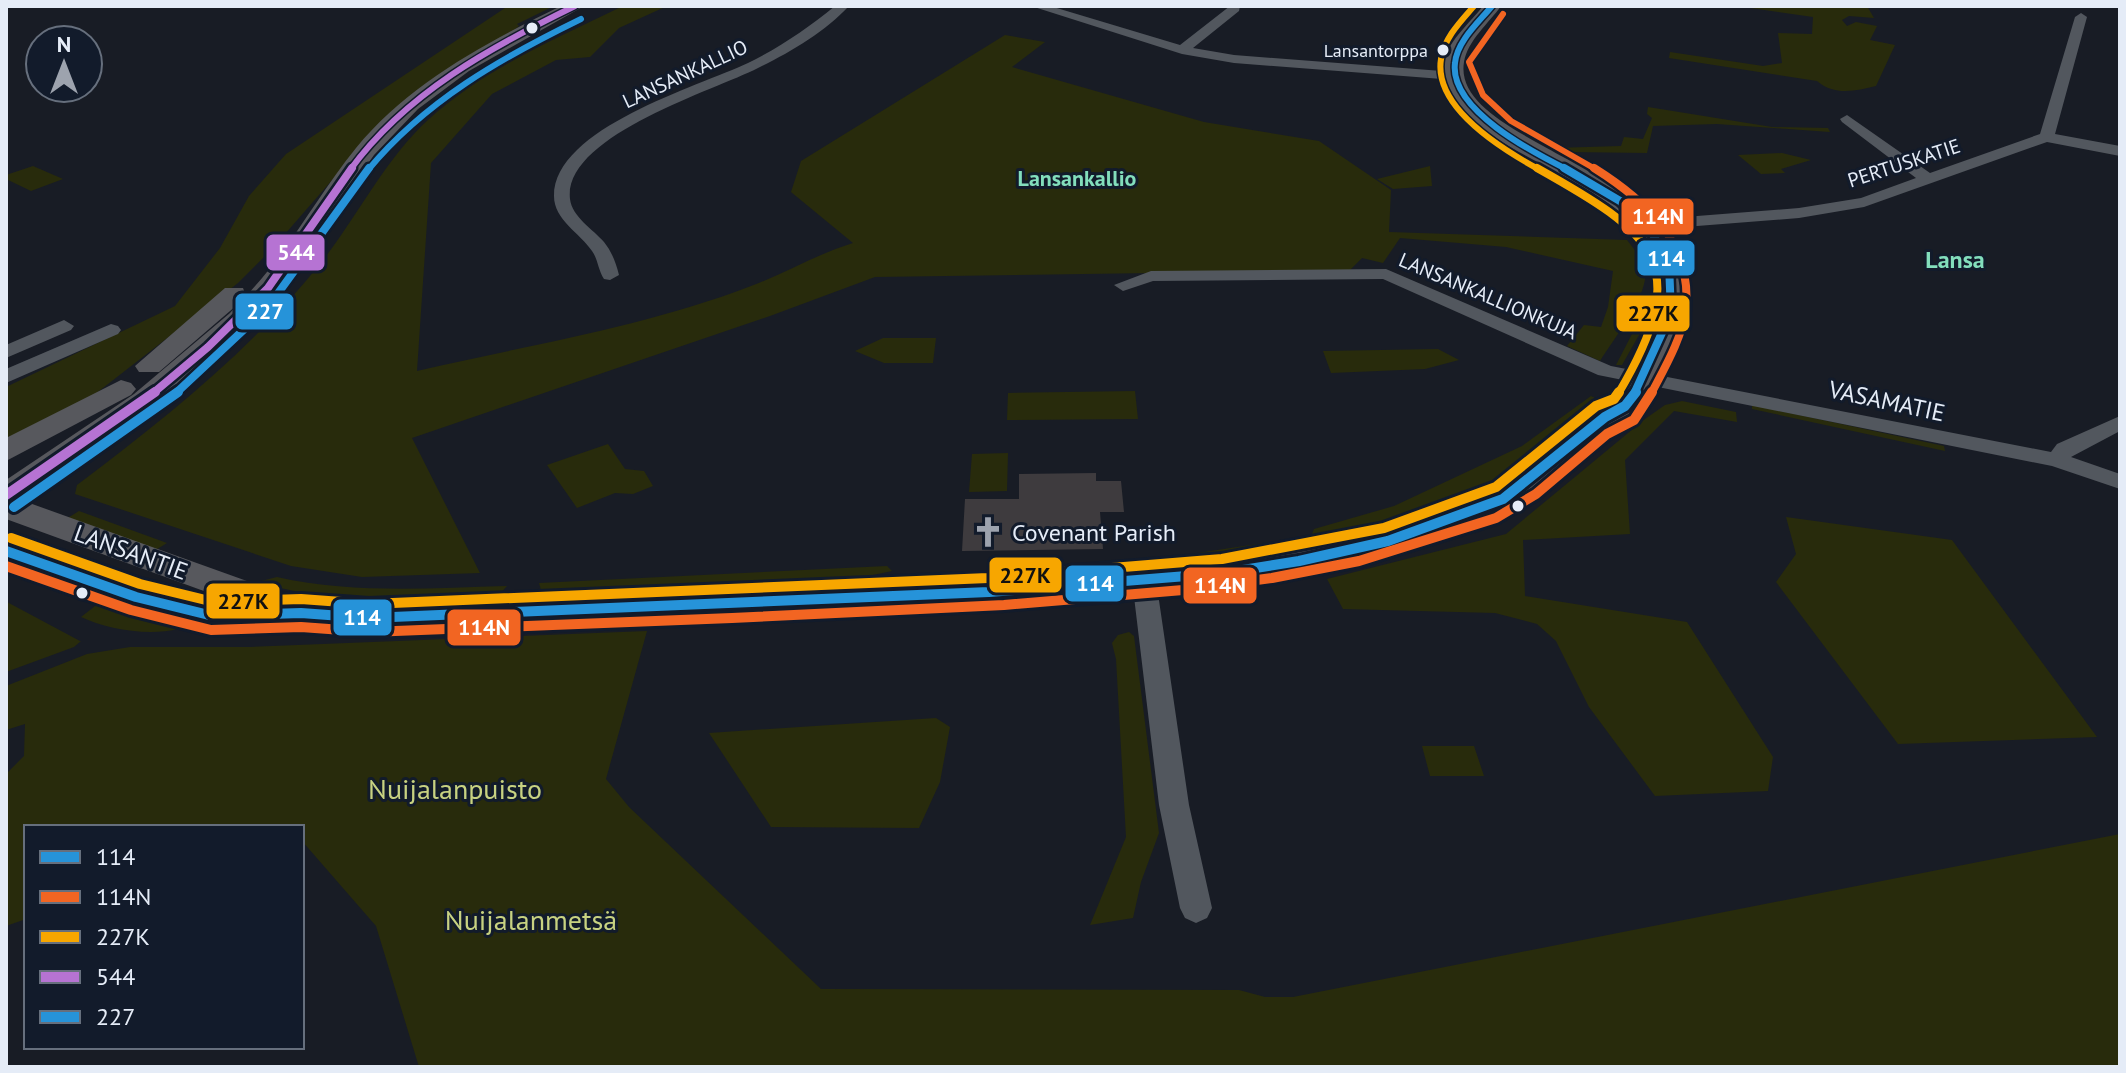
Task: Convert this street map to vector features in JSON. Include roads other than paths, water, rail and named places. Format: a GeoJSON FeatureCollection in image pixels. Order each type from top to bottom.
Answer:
{"type":"FeatureCollection","features":[{"type":"Feature","properties":{"kind":"street"},"geometry":{"type":"LineString","coordinates":[[6,469],[121,389],[223,304],[317,214],[396,117],[477,61],[575,6]]}},
{"type":"Feature","properties":{"kind":"street"},"geometry":{"type":"LineString","coordinates":[[477,61],[596,6]]}},
{"type":"Feature","properties":{"kind":"street","name":"LANSANKALLIO"},"geometry":{"type":"LineString","coordinates":[[610,275],[602,251],[576,226],[562,198],[564,180],[575,163],[628,120],[750,67],[791,44],[843,6]]}},
{"type":"Feature","properties":{"kind":"street"},"geometry":{"type":"LineString","coordinates":[[1037,6],[1182,50],[1234,59],[1455,76],[1456,54],[1492,6]]}},
{"type":"Feature","properties":{"kind":"street"},"geometry":{"type":"LineString","coordinates":[[1182,50],[1235,8]]}},
{"type":"Feature","properties":{"kind":"street"},"geometry":{"type":"LineString","coordinates":[[2081,17],[2068,57],[2056,113],[2046,137],[2120,151]]}},
{"type":"Feature","properties":{"kind":"street","name":"LANSANTIE"},"geometry":{"type":"LineString","coordinates":[[6,551],[136,597],[213,616],[301,613],[369,618],[989,592],[1144,580],[1299,561],[1388,541],[1437,525],[1503,499],[1605,417],[1623,411],[1672,311],[1675,287],[1670,258],[1646,225],[1610,195],[1499,129],[1469,102],[1455,76]]}},
{"type":"Feature","properties":{"kind":"street"},"geometry":{"type":"LineString","coordinates":[[1847,119],[1928,179]]}},
{"type":"Feature","properties":{"kind":"street","name":"PERTUSKATIE"},"geometry":{"type":"LineString","coordinates":[[1646,225],[1829,209],[1864,202],[2046,137]]}},
{"type":"Feature","properties":{"kind":"street"},"geometry":{"type":"LineString","coordinates":[[6,495],[118,419],[211,347],[293,256],[317,214]]}},
{"type":"Feature","properties":{"kind":"street","name":"LANSANKALLIONKUJA"},"geometry":{"type":"LineString","coordinates":[[1123,285],[1151,276],[1386,274],[1605,371],[1641,378]]}},
{"type":"Feature","properties":{"kind":"street"},"geometry":{"type":"LineString","coordinates":[[6,352],[64,326]]}},
{"type":"Feature","properties":{"kind":"street"},"geometry":{"type":"LineString","coordinates":[[6,377],[111,330]]}},
{"type":"Feature","properties":{"kind":"street","name":"VASAMATIE"},"geometry":{"type":"LineString","coordinates":[[1641,378],[2057,460],[2120,482]]}},
{"type":"Feature","properties":{"kind":"street"},"geometry":{"type":"LineString","coordinates":[[6,451],[121,389]]}},
{"type":"Feature","properties":{"kind":"street"},"geometry":{"type":"LineString","coordinates":[[2057,460],[2065,449],[2120,423]]}},
{"type":"Feature","properties":{"kind":"street","name":"LANSANTIE"},"geometry":{"type":"LineString","coordinates":[[6,507],[301,613]]}},
{"type":"Feature","properties":{"kind":"street"},"geometry":{"type":"LineString","coordinates":[[1144,580],[1174,805],[1196,908]]}},
{"type":"Feature","properties":{"kind":"place","name":"Lansantorppa"},"geometry":{"type":"Point","coordinates":[1443,50]}},
{"type":"Feature","properties":{"kind":"place","name":"Covenant Parish"},"geometry":{"type":"Point","coordinates":[988,532]}},
{"type":"Feature","properties":{"kind":"district","name":"Lansankallio"},"geometry":{"type":"Point","coordinates":[1077,178]}},
{"type":"Feature","properties":{"kind":"district","name":"Lansa"},"geometry":{"type":"Point","coordinates":[1955,259]}},
{"type":"Feature","properties":{"kind":"park label","name":"Nuijalanpuisto"},"geometry":{"type":"Point","coordinates":[455,788]}},
{"type":"Feature","properties":{"kind":"park label","name":"Nuijalanmetsä"},"geometry":{"type":"Point","coordinates":[531,919]}}]}
